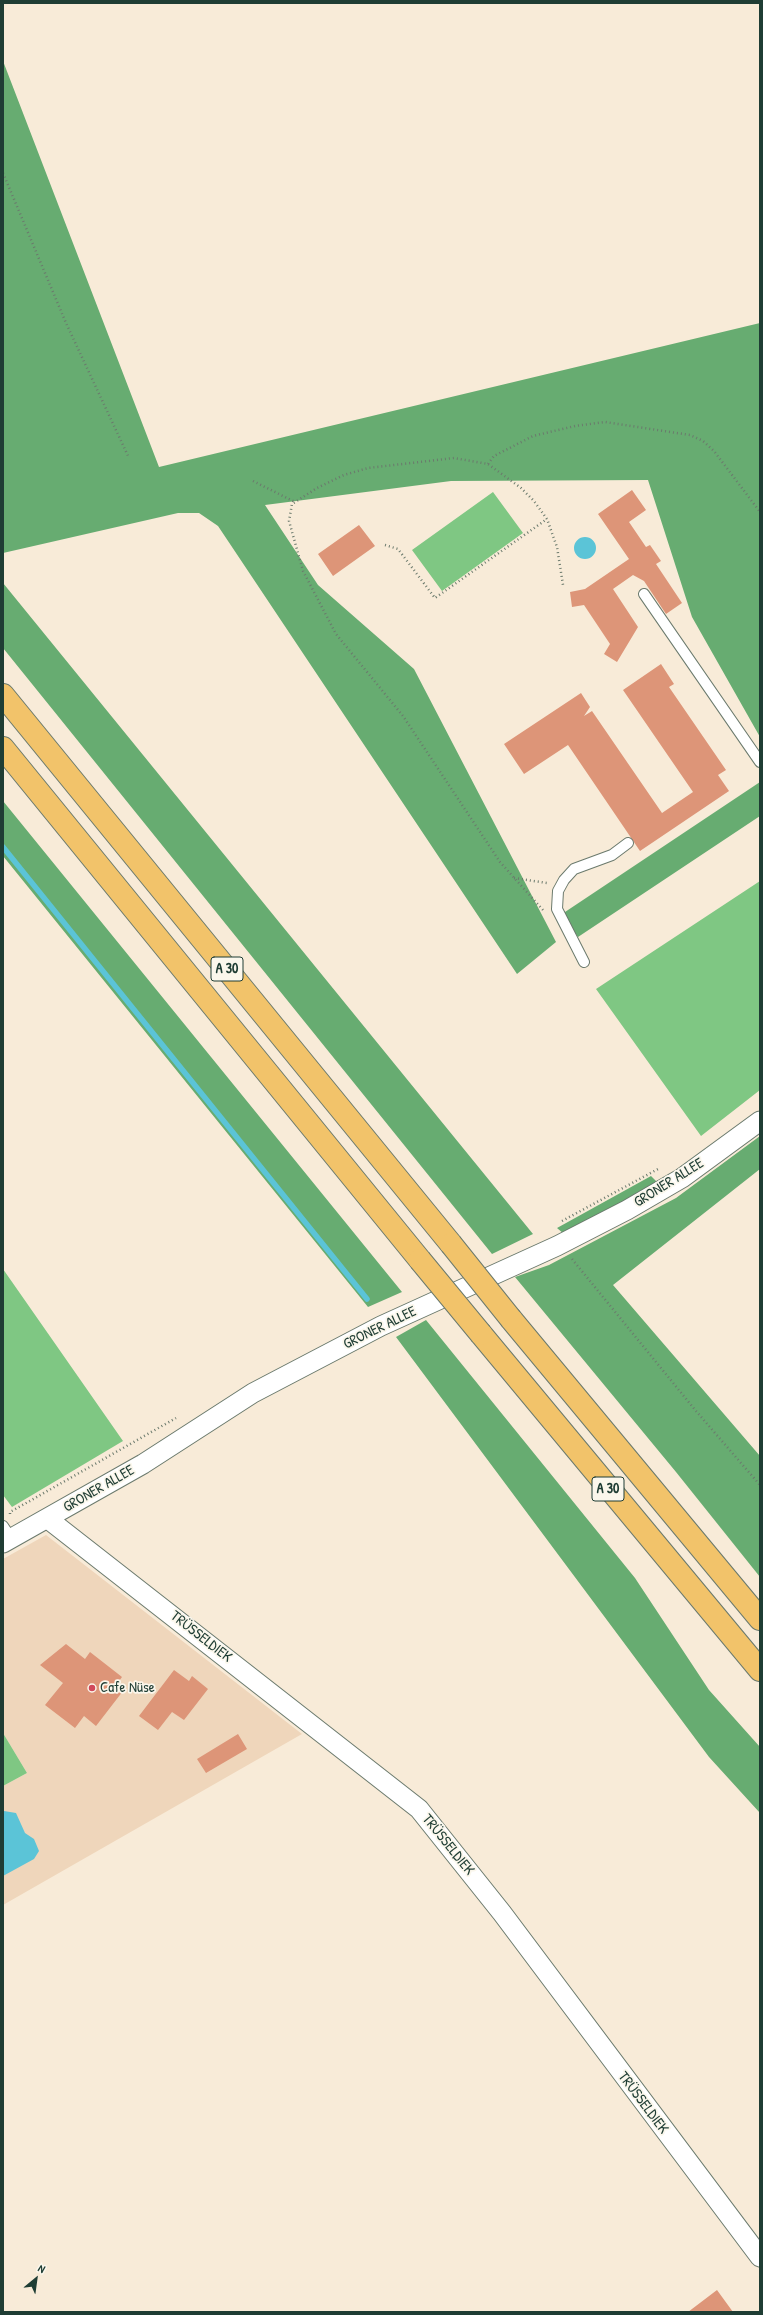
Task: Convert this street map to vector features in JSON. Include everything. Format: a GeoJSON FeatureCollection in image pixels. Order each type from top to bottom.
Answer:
{"type":"FeatureCollection","features":[{"type":"Feature","properties":{"kind":"highway","name":"A 30"},"geometry":{"type":"LineString","coordinates":[[3,695],[511,1319],[760,1619]]}},
{"type":"Feature","properties":{"kind":"highway","name":"A 30"},"geometry":{"type":"LineString","coordinates":[[3,748],[420,1260],[760,1670]]}},
{"type":"Feature","properties":{"kind":"street","name":"GRONER ALLEE"},"geometry":{"type":"LineString","coordinates":[[6,1536],[48,1519],[143,1464],[253,1393],[381,1326],[557,1246],[627,1210],[682,1178],[760,1121]]}},
{"type":"Feature","properties":{"kind":"street","name":"TRÜSSELDIEK"},"geometry":{"type":"LineString","coordinates":[[48,1519],[419,1809],[502,1913],[760,2257]]}},
{"type":"Feature","properties":{"kind":"lane"},"geometry":{"type":"LineString","coordinates":[[644,594],[760,762]]}},
{"type":"Feature","properties":{"kind":"lane"},"geometry":{"type":"LineString","coordinates":[[584,962],[565,926],[558,909],[558,891],[574,869],[607,857],[628,843]]}},
{"type":"Feature","properties":{"kind":"path"},"geometry":{"type":"LineString","coordinates":[[3,173],[66,323],[129,458]]}},
{"type":"Feature","properties":{"kind":"path"},"geometry":{"type":"LineString","coordinates":[[488,464],[494,456],[534,436],[575,426],[605,422],[690,435],[704,441],[714,451],[760,512]]}},
{"type":"Feature","properties":{"kind":"path"},"geometry":{"type":"LineString","coordinates":[[563,585],[557,547],[547,519],[534,501],[521,488],[488,464],[454,458],[368,468],[337,478],[292,504],[289,521],[303,571],[336,634],[403,716],[500,862],[540,908],[565,926]]}},
{"type":"Feature","properties":{"kind":"path"},"geometry":{"type":"LineString","coordinates":[[253,480],[295,502]]}},
{"type":"Feature","properties":{"kind":"path"},"geometry":{"type":"LineString","coordinates":[[384,545],[398,549],[435,598],[547,519]]}},
{"type":"Feature","properties":{"kind":"path"},"geometry":{"type":"LineString","coordinates":[[514,878],[561,885]]}},
{"type":"Feature","properties":{"kind":"path"},"geometry":{"type":"LineString","coordinates":[[558,1223],[659,1168]]}},
{"type":"Feature","properties":{"kind":"path"},"geometry":{"type":"LineString","coordinates":[[557,1246],[579,1266],[696,1411],[760,1485]]}},
{"type":"Feature","properties":{"kind":"shaded area"},"geometry":{"type":"Polygon","coordinates":[[[46,1535],[302,1734],[3,1905],[3,1786],[27,1773],[3,1733],[3,1559],[46,1535]]]}},
{"type":"Feature","properties":{"kind":"green space"},"geometry":{"type":"Polygon","coordinates":[[[3,61],[159,467],[760,323],[760,737],[692,617],[648,480],[451,481],[265,505],[318,585],[414,669],[556,942],[517,974],[218,526],[199,513],[178,513],[3,553],[3,61]]]}},
{"type":"Feature","properties":{"kind":"green space"},"geometry":{"type":"Polygon","coordinates":[[[493,492],[523,533],[442,591],[412,550],[493,492]]]}},
{"type":"Feature","properties":{"kind":"green space"},"geometry":{"type":"Polygon","coordinates":[[[3,583],[533,1234],[492,1254],[3,648],[3,583]]]}},
{"type":"Feature","properties":{"kind":"green space"},"geometry":{"type":"Polygon","coordinates":[[[760,782],[760,816],[578,937],[562,914],[760,782]]]}},
{"type":"Feature","properties":{"kind":"green space"},"geometry":{"type":"Polygon","coordinates":[[[3,801],[402,1292],[368,1307],[3,856],[3,801]]]}},
{"type":"Feature","properties":{"kind":"green space"},"geometry":{"type":"Polygon","coordinates":[[[760,881],[760,1090],[701,1136],[596,989],[760,881]]]}},
{"type":"Feature","properties":{"kind":"green space"},"geometry":{"type":"Polygon","coordinates":[[[760,1136],[760,1169],[613,1285],[760,1456],[760,1577],[676,1472],[515,1277],[549,1265],[676,1198],[760,1136]]]}},
{"type":"Feature","properties":{"kind":"green space"},"geometry":{"type":"Polygon","coordinates":[[[651,1176],[659,1184],[564,1234],[557,1228],[651,1176]]]}},
{"type":"Feature","properties":{"kind":"green space"},"geometry":{"type":"Polygon","coordinates":[[[3,1269],[123,1441],[12,1507],[3,1495],[3,1269]]]}},
{"type":"Feature","properties":{"kind":"green space"},"geometry":{"type":"Polygon","coordinates":[[[426,1320],[635,1578],[709,1690],[760,1747],[760,1813],[709,1757],[396,1337],[426,1320]]]}},
{"type":"Feature","properties":{"kind":"green space"},"geometry":{"type":"Polygon","coordinates":[[[3,1733],[27,1773],[3,1786],[3,1733]]]}},
{"type":"Feature","properties":{"kind":"water"},"geometry":{"type":"Polygon","coordinates":[[[581,537],[589,537],[596,544],[596,552],[589,559],[581,559],[574,552],[574,544],[581,537]]]}},
{"type":"Feature","properties":{"kind":"water"},"geometry":{"type":"Polygon","coordinates":[[[4,1811],[16,1813],[25,1833],[34,1839],[39,1851],[34,1859],[3,1876],[4,1811]]]}},
{"type":"Feature","properties":{"kind":"building"},"geometry":{"type":"Polygon","coordinates":[[[632,490],[646,510],[629,522],[646,547],[650,545],[661,561],[656,564],[682,603],[666,614],[644,581],[633,575],[613,589],[638,627],[617,662],[604,654],[610,644],[584,605],[572,607],[570,592],[585,589],[629,559],[598,514],[632,490]]]}},
{"type":"Feature","properties":{"kind":"building"},"geometry":{"type":"Polygon","coordinates":[[[359,525],[375,546],[333,576],[318,554],[359,525]]]}},
{"type":"Feature","properties":{"kind":"building"},"geometry":{"type":"Polygon","coordinates":[[[661,664],[674,684],[669,687],[726,770],[718,775],[729,791],[640,851],[568,745],[524,774],[504,744],[581,693],[590,707],[584,716],[592,711],[662,813],[693,792],[623,690],[661,664]]]}},
{"type":"Feature","properties":{"kind":"building","name":"Cafe Nüse"},"geometry":{"type":"Polygon","coordinates":[[[66,1644],[85,1659],[90,1652],[122,1677],[116,1685],[123,1691],[96,1726],[84,1716],[75,1728],[45,1705],[63,1683],[40,1665],[66,1644]]]}},
{"type":"Feature","properties":{"kind":"building"},"geometry":{"type":"Polygon","coordinates":[[[174,1670],[189,1681],[192,1676],[208,1689],[184,1720],[172,1712],[158,1730],[139,1716],[174,1670]]]}},
{"type":"Feature","properties":{"kind":"building"},"geometry":{"type":"Polygon","coordinates":[[[238,1734],[247,1749],[206,1773],[197,1759],[238,1734]]]}},
{"type":"Feature","properties":{"kind":"building"},"geometry":{"type":"Polygon","coordinates":[[[717,2290],[733,2312],[688,2312],[717,2290]]]}},
{"type":"Feature","properties":{"kind":"waterway"},"geometry":{"type":"LineString","coordinates":[[3,847],[367,1299]]}},
{"type":"Feature","properties":{"kind":"place","name":"Cafe Nüse"},"geometry":{"type":"Point","coordinates":[92,1688]}}]}
